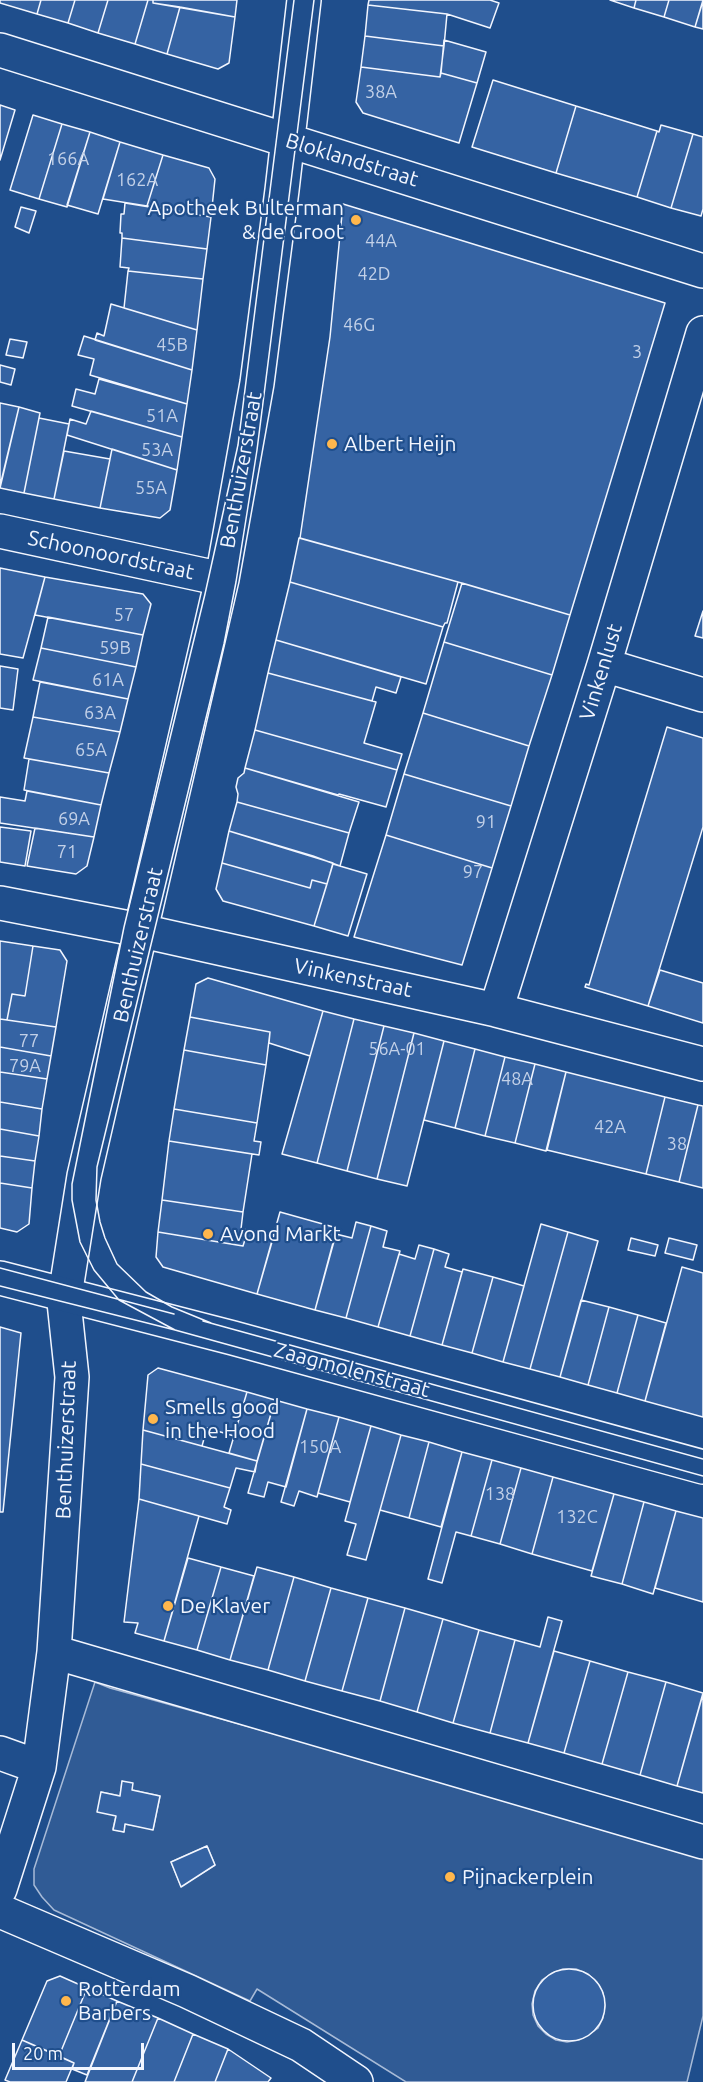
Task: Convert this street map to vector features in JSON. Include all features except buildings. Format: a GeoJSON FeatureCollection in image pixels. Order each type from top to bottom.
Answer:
{"type":"FeatureCollection","features":[{"type":"Feature","properties":{"kind":"street","name":"Benthuizerstraat"},"geometry":{"type":"LineString","coordinates":[[0,1889],[39,1767],[54,1652],[72,1377],[64,1302],[84,1176],[222,579],[257,383],[304,0]]}},
{"type":"Feature","properties":{"kind":"street","name":"Bloklandstraat"},"geometry":{"type":"LineString","coordinates":[[0,50],[703,271]]}},
{"type":"Feature","properties":{"kind":"street","name":"Vinkenlust"},"geometry":{"type":"LineString","coordinates":[[496,1010],[604,665],[703,333]]}},
{"type":"Feature","properties":{"kind":"street","name":"Schoonoordstraat"},"geometry":{"type":"LineString","coordinates":[[0,531],[222,579]]}},
{"type":"Feature","properties":{"kind":"street"},"geometry":{"type":"LineString","coordinates":[[604,665],[703,695]]}},
{"type":"Feature","properties":{"kind":"street","name":"Vinkenstraat"},"geometry":{"type":"LineString","coordinates":[[0,903],[496,1010],[703,1064]]}},
{"type":"Feature","properties":{"kind":"street","name":"Zaagmolenstraat"},"geometry":{"type":"LineString","coordinates":[[0,1278],[233,1338],[703,1467]]}},
{"type":"Feature","properties":{"kind":"street"},"geometry":{"type":"LineString","coordinates":[[54,1652],[703,1842]]}},
{"type":"Feature","properties":{"kind":"street"},"geometry":{"type":"LineString","coordinates":[[0,1753],[39,1767]]}},
{"type":"Feature","properties":{"kind":"street"},"geometry":{"type":"LineString","coordinates":[[0,1911],[187,1990],[301,2045],[356,2082]]}},
{"type":"Feature","properties":{"kind":"shaded area","name":"Pijnackerplein"},"geometry":{"type":"Polygon","coordinates":[[[95,1682],[703,1853],[703,2016],[687,2082],[406,2082],[257,1989],[250,2001],[54,1910],[34,1885],[34,1869],[95,1682]],[[122,1781],[120,1796],[101,1792],[116,1816],[113,1829],[124,1832],[125,1824],[153,1829],[160,1796],[132,1790],[122,1781]],[[207,1846],[171,1862],[181,1886],[215,1865],[207,1846]],[[563,1969],[542,1980],[535,1991],[532,2004],[533,2015],[538,2026],[556,2040],[567,2042],[579,2040],[598,2028],[605,2006],[603,1993],[597,1982],[588,1974],[576,1969],[563,1969]]]}},
{"type":"Feature","properties":{"kind":"tram line"},"geometry":{"type":"LineString","coordinates":[[175,1330],[119,1300],[94,1270],[80,1242],[72,1200],[72,1184],[124,927],[205,594],[238,445],[294,0]]}},
{"type":"Feature","properties":{"kind":"tram line"},"geometry":{"type":"LineString","coordinates":[[211,1323],[172,1307],[146,1292],[117,1264],[100,1222],[96,1200],[97,1167],[224,644],[236,582],[257,450],[314,0]]}},
{"type":"Feature","properties":{"kind":"tram line"},"geometry":{"type":"LineString","coordinates":[[0,1268],[174,1314]]}},
{"type":"Feature","properties":{"kind":"tram line"},"geometry":{"type":"LineString","coordinates":[[0,1286],[175,1330],[703,1476]]}},
{"type":"Feature","properties":{"kind":"tram line"},"geometry":{"type":"LineString","coordinates":[[203,1321],[703,1459]]}},
{"type":"Feature","properties":{"kind":"place","name":"Apotheek Bulterman & de Groot"},"geometry":{"type":"Point","coordinates":[356,220]}},
{"type":"Feature","properties":{"kind":"place","name":"Albert Heijn"},"geometry":{"type":"Point","coordinates":[332,444]}},
{"type":"Feature","properties":{"kind":"place","name":"Avond Markt"},"geometry":{"type":"Point","coordinates":[208,1234]}},
{"type":"Feature","properties":{"kind":"place","name":"Smells good in the Hood"},"geometry":{"type":"Point","coordinates":[153,1419]}},
{"type":"Feature","properties":{"kind":"place","name":"De Klaver"},"geometry":{"type":"Point","coordinates":[168,1606]}},
{"type":"Feature","properties":{"kind":"place","name":"Pijnackerplein"},"geometry":{"type":"Point","coordinates":[450,1877]}},
{"type":"Feature","properties":{"kind":"place","name":"Rotterdam Barbers"},"geometry":{"type":"Point","coordinates":[66,2001]}}]}
